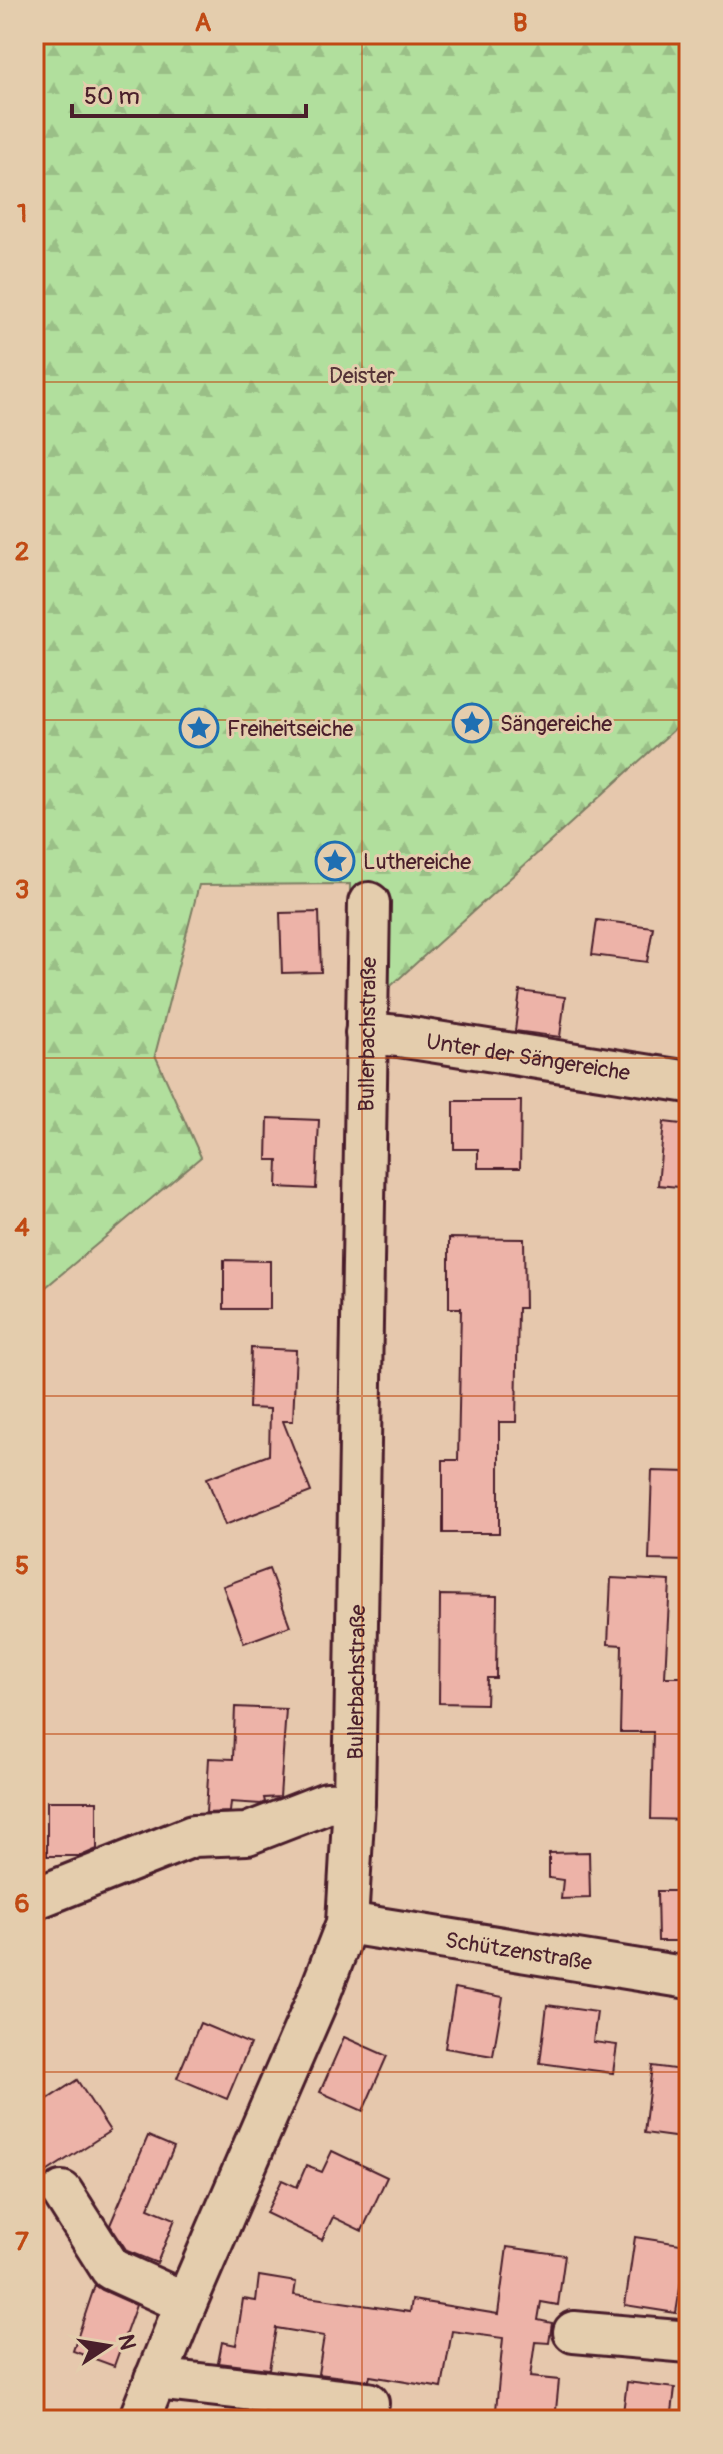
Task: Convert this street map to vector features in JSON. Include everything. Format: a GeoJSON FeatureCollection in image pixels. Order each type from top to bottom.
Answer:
{"type":"FeatureCollection","features":[{"type":"Feature","properties":{"kind":"street","name":"Bullerbachstraße"},"geometry":{"type":"LineString","coordinates":[[139,2420],[347,1923],[354,1802],[369,903]]}},
{"type":"Feature","properties":{"kind":"street","name":"Unter der Sängereiche"},"geometry":{"type":"LineString","coordinates":[[366,1033],[689,1082]]}},
{"type":"Feature","properties":{"kind":"street"},"geometry":{"type":"LineString","coordinates":[[34,1899],[193,1836],[247,1834],[327,1803],[354,1802]]}},
{"type":"Feature","properties":{"kind":"street","name":"Schützenstraße"},"geometry":{"type":"LineString","coordinates":[[347,1923],[689,1978]]}},
{"type":"Feature","properties":{"kind":"street"},"geometry":{"type":"LineString","coordinates":[[62,2192],[111,2269],[186,2303]]}},
{"type":"Feature","properties":{"kind":"street"},"geometry":{"type":"LineString","coordinates":[[574,2332],[689,2342]]}},
{"type":"Feature","properties":{"kind":"street"},"geometry":{"type":"LineString","coordinates":[[155,2379],[368,2403]]}},
{"type":"Feature","properties":{"kind":"green space","name":"Deister"},"geometry":{"type":"Polygon","coordinates":[[[34,34],[689,34],[689,716],[350,1023],[350,884],[199,885],[155,1055],[201,1157],[34,1297],[34,34]]]}},
{"type":"Feature","properties":{"kind":"building"},"geometry":{"type":"Polygon","coordinates":[[[319,912],[321,972],[282,973],[280,913],[319,912]]]}},
{"type":"Feature","properties":{"kind":"building"},"geometry":{"type":"Polygon","coordinates":[[[597,920],[653,927],[647,962],[592,955],[597,920]]]}},
{"type":"Feature","properties":{"kind":"building"},"geometry":{"type":"Polygon","coordinates":[[[520,991],[565,997],[560,1037],[515,1031],[520,991]]]}},
{"type":"Feature","properties":{"kind":"building"},"geometry":{"type":"Polygon","coordinates":[[[454,1101],[521,1101],[520,1168],[478,1168],[478,1149],[454,1149],[454,1101]]]}},
{"type":"Feature","properties":{"kind":"building"},"geometry":{"type":"Polygon","coordinates":[[[268,1118],[319,1120],[316,1189],[277,1187],[278,1160],[267,1160],[268,1118]]]}},
{"type":"Feature","properties":{"kind":"building"},"geometry":{"type":"Polygon","coordinates":[[[664,1122],[689,1125],[689,1188],[658,1185],[664,1122]]]}},
{"type":"Feature","properties":{"kind":"building"},"geometry":{"type":"Polygon","coordinates":[[[449,1238],[524,1239],[525,1308],[518,1308],[516,1422],[499,1422],[499,1533],[443,1533],[443,1460],[458,1460],[461,1308],[449,1308],[449,1238]]]}},
{"type":"Feature","properties":{"kind":"building"},"geometry":{"type":"Polygon","coordinates":[[[224,1260],[270,1261],[270,1309],[224,1309],[224,1260]]]}},
{"type":"Feature","properties":{"kind":"building"},"geometry":{"type":"Polygon","coordinates":[[[251,1348],[296,1350],[293,1421],[283,1421],[311,1492],[225,1525],[207,1478],[269,1455],[270,1409],[249,1408],[251,1348]]]}},
{"type":"Feature","properties":{"kind":"building"},"geometry":{"type":"Polygon","coordinates":[[[652,1471],[689,1472],[689,1561],[649,1560],[652,1471]]]}},
{"type":"Feature","properties":{"kind":"building"},"geometry":{"type":"Polygon","coordinates":[[[269,1569],[290,1626],[244,1643],[223,1586],[269,1569]]]}},
{"type":"Feature","properties":{"kind":"building"},"geometry":{"type":"Polygon","coordinates":[[[611,1578],[670,1581],[665,1677],[689,1677],[689,1820],[651,1819],[653,1732],[620,1732],[622,1645],[608,1644],[611,1578]]]}},
{"type":"Feature","properties":{"kind":"building"},"geometry":{"type":"Polygon","coordinates":[[[440,1595],[497,1596],[496,1678],[487,1678],[486,1704],[439,1703],[440,1595]]]}},
{"type":"Feature","properties":{"kind":"building"},"geometry":{"type":"Polygon","coordinates":[[[235,1707],[286,1709],[280,1797],[264,1798],[265,1802],[261,1804],[231,1802],[230,1812],[206,1813],[209,1758],[233,1759],[235,1707]]]}},
{"type":"Feature","properties":{"kind":"building"},"geometry":{"type":"Polygon","coordinates":[[[47,1801],[97,1801],[97,1849],[81,1856],[47,1856],[47,1801]]]}},
{"type":"Feature","properties":{"kind":"building"},"geometry":{"type":"Polygon","coordinates":[[[589,1852],[590,1898],[561,1899],[563,1880],[549,1878],[549,1853],[589,1852]]]}},
{"type":"Feature","properties":{"kind":"building"},"geometry":{"type":"Polygon","coordinates":[[[657,1891],[689,1891],[689,1941],[658,1941],[657,1891]]]}},
{"type":"Feature","properties":{"kind":"building"},"geometry":{"type":"Polygon","coordinates":[[[455,1988],[503,1997],[493,2056],[445,2048],[455,1988]]]}},
{"type":"Feature","properties":{"kind":"building"},"geometry":{"type":"Polygon","coordinates":[[[547,2005],[597,2012],[593,2042],[617,2045],[613,2073],[540,2063],[547,2005]]]}},
{"type":"Feature","properties":{"kind":"building"},"geometry":{"type":"Polygon","coordinates":[[[200,2023],[250,2044],[227,2099],[177,2078],[200,2023]]]}},
{"type":"Feature","properties":{"kind":"building"},"geometry":{"type":"Polygon","coordinates":[[[344,2037],[387,2056],[363,2111],[320,2092],[344,2037]]]}},
{"type":"Feature","properties":{"kind":"building"},"geometry":{"type":"Polygon","coordinates":[[[652,2066],[689,2071],[689,2139],[644,2133],[652,2066]]]}},
{"type":"Feature","properties":{"kind":"building"},"geometry":{"type":"Polygon","coordinates":[[[77,2080],[110,2131],[34,2180],[34,2108],[77,2080]]]}},
{"type":"Feature","properties":{"kind":"building"},"geometry":{"type":"Polygon","coordinates":[[[148,2136],[174,2147],[148,2208],[175,2219],[157,2263],[127,2251],[110,2225],[148,2136]]]}},
{"type":"Feature","properties":{"kind":"building"},"geometry":{"type":"Polygon","coordinates":[[[332,2151],[387,2177],[362,2231],[333,2217],[322,2240],[266,2213],[282,2180],[297,2187],[306,2166],[322,2172],[332,2151]]]}},
{"type":"Feature","properties":{"kind":"building"},"geometry":{"type":"Polygon","coordinates":[[[635,2237],[687,2245],[676,2313],[625,2305],[635,2237]]]}},
{"type":"Feature","properties":{"kind":"building"},"geometry":{"type":"Polygon","coordinates":[[[507,2247],[565,2255],[558,2305],[541,2302],[538,2320],[552,2323],[549,2343],[535,2342],[530,2377],[559,2380],[555,2420],[495,2420],[503,2338],[452,2331],[442,2388],[370,2376],[369,2380],[318,2374],[324,2336],[276,2328],[269,2369],[218,2363],[222,2342],[236,2345],[243,2299],[256,2301],[259,2276],[296,2282],[294,2295],[410,2312],[412,2300],[498,2314],[507,2247]]]}},
{"type":"Feature","properties":{"kind":"building"},"geometry":{"type":"Polygon","coordinates":[[[95,2285],[136,2305],[114,2366],[73,2351],[95,2285]]]}},
{"type":"Feature","properties":{"kind":"building"},"geometry":{"type":"Polygon","coordinates":[[[627,2382],[675,2388],[671,2420],[622,2420],[627,2382]]]}},
{"type":"Feature","properties":{"kind":"place","name":"Sängereiche"},"geometry":{"type":"Point","coordinates":[472,723]}},
{"type":"Feature","properties":{"kind":"place","name":"Freiheitseiche"},"geometry":{"type":"Point","coordinates":[199,728]}},
{"type":"Feature","properties":{"kind":"place","name":"Luthereiche"},"geometry":{"type":"Point","coordinates":[335,861]}}]}
